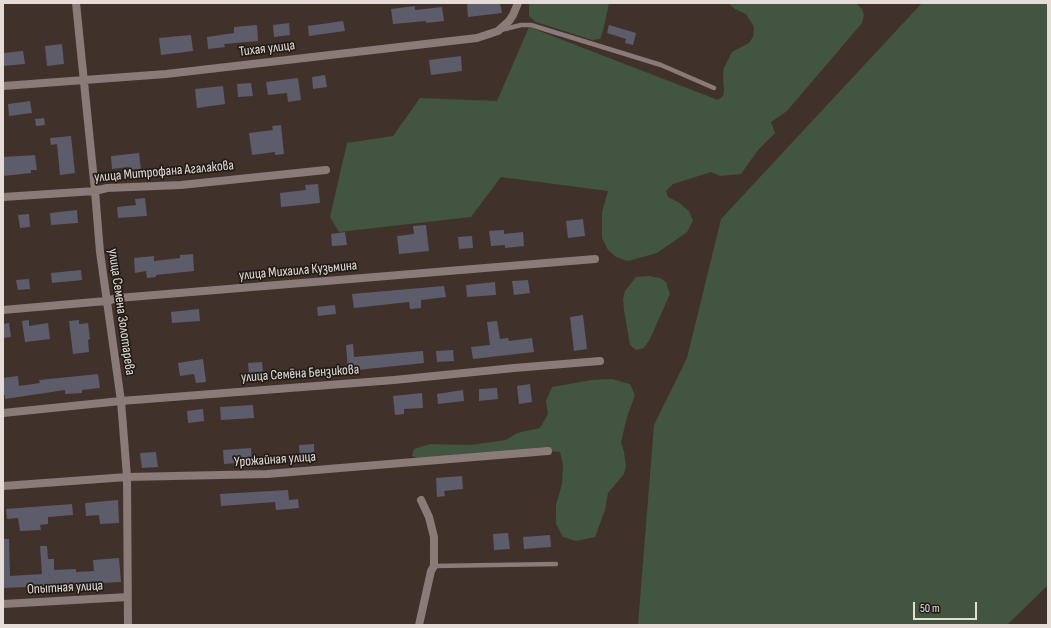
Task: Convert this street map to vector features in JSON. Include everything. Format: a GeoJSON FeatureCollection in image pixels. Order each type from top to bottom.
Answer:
{"type":"FeatureCollection","features":[{"type":"Feature","properties":{"kind":"street","name":"улица Семена Золотарева"},"geometry":{"type":"LineString","coordinates":[[76,3],[100,252],[120,401],[127,477],[128,625]]}},
{"type":"Feature","properties":{"kind":"street","name":"Тихая улица"},"geometry":{"type":"LineString","coordinates":[[3,86],[166,74],[477,38],[498,31],[510,21],[518,3]]}},
{"type":"Feature","properties":{"kind":"street","name":"улица Митрофана Агалакова"},"geometry":{"type":"LineString","coordinates":[[3,198],[95,191],[107,188],[181,185],[326,170]]}},
{"type":"Feature","properties":{"kind":"street","name":"улица Михаила Кузьмина"},"geometry":{"type":"LineString","coordinates":[[3,310],[106,301],[118,298],[595,259]]}},
{"type":"Feature","properties":{"kind":"street","name":"улица Семёна Бензикова"},"geometry":{"type":"LineString","coordinates":[[3,413],[120,401],[394,380],[600,361]]}},
{"type":"Feature","properties":{"kind":"street","name":"Урожайная улица"},"geometry":{"type":"LineString","coordinates":[[3,486],[127,477],[267,474],[548,451]]}},
{"type":"Feature","properties":{"kind":"street"},"geometry":{"type":"LineString","coordinates":[[419,625],[431,571],[434,566],[434,537],[429,517],[421,500]]}},
{"type":"Feature","properties":{"kind":"street","name":"Опытная улица"},"geometry":{"type":"LineString","coordinates":[[3,604],[128,597]]}},
{"type":"Feature","properties":{"kind":"lane"},"geometry":{"type":"LineString","coordinates":[[498,31],[521,25],[536,26],[661,65],[714,88]]}},
{"type":"Feature","properties":{"kind":"lane"},"geometry":{"type":"LineString","coordinates":[[434,566],[556,564]]}},
{"type":"Feature","properties":{"kind":"green space"},"geometry":{"type":"Polygon","coordinates":[[[529,3],[609,3],[600,39],[592,40],[536,22],[529,16],[529,3]]]}},
{"type":"Feature","properties":{"kind":"green space"},"geometry":{"type":"Polygon","coordinates":[[[728,3],[856,3],[862,9],[864,15],[862,23],[787,111],[771,122],[775,133],[758,150],[741,174],[720,176],[711,172],[673,184],[666,191],[668,197],[678,202],[689,211],[693,221],[687,232],[657,253],[628,261],[616,257],[608,250],[602,238],[602,212],[608,191],[501,177],[471,217],[339,232],[330,217],[347,143],[393,136],[420,98],[497,101],[529,27],[718,100],[723,96],[724,68],[732,52],[749,43],[753,37],[754,27],[746,14],[735,9],[728,3]]]}},
{"type":"Feature","properties":{"kind":"green space"},"geometry":{"type":"Polygon","coordinates":[[[922,3],[1048,3],[1048,585],[1007,625],[638,625],[654,425],[687,358],[721,219],[922,3]]]}},
{"type":"Feature","properties":{"kind":"green space"},"geometry":{"type":"Polygon","coordinates":[[[649,276],[660,278],[666,282],[670,294],[650,339],[644,348],[636,350],[630,345],[623,299],[625,291],[636,277],[649,276]]]}},
{"type":"Feature","properties":{"kind":"green space"},"geometry":{"type":"Polygon","coordinates":[[[612,379],[630,384],[635,395],[627,417],[621,442],[626,466],[624,474],[608,493],[605,510],[595,537],[576,541],[563,537],[556,524],[556,505],[562,484],[563,465],[560,452],[548,451],[426,461],[412,456],[414,449],[430,444],[471,445],[506,440],[517,433],[540,428],[548,414],[546,401],[552,387],[592,380],[612,379]]]}},
{"type":"Feature","properties":{"kind":"building"},"geometry":{"type":"Polygon","coordinates":[[[500,3],[502,13],[468,17],[467,4],[500,3]]]}},
{"type":"Feature","properties":{"kind":"building"},"geometry":{"type":"Polygon","coordinates":[[[415,6],[415,10],[442,7],[444,21],[393,24],[391,9],[415,6]]]}},
{"type":"Feature","properties":{"kind":"building"},"geometry":{"type":"Polygon","coordinates":[[[343,21],[345,31],[309,36],[308,26],[343,21]]]}},
{"type":"Feature","properties":{"kind":"building"},"geometry":{"type":"Polygon","coordinates":[[[289,23],[290,35],[274,37],[273,25],[289,23]]]}},
{"type":"Feature","properties":{"kind":"building"},"geometry":{"type":"Polygon","coordinates":[[[257,25],[258,41],[224,44],[225,47],[208,49],[207,37],[234,33],[234,27],[257,25]]]}},
{"type":"Feature","properties":{"kind":"building"},"geometry":{"type":"Polygon","coordinates":[[[609,25],[636,33],[633,45],[625,43],[626,39],[607,33],[609,25]]]}},
{"type":"Feature","properties":{"kind":"building"},"geometry":{"type":"Polygon","coordinates":[[[191,35],[193,51],[161,55],[159,38],[191,35]]]}},
{"type":"Feature","properties":{"kind":"building"},"geometry":{"type":"Polygon","coordinates":[[[62,44],[64,64],[47,66],[45,46],[62,44]]]}},
{"type":"Feature","properties":{"kind":"building"},"geometry":{"type":"Polygon","coordinates":[[[23,51],[25,64],[3,66],[3,53],[23,51]]]}},
{"type":"Feature","properties":{"kind":"building"},"geometry":{"type":"Polygon","coordinates":[[[461,56],[462,71],[431,75],[429,60],[461,56]]]}},
{"type":"Feature","properties":{"kind":"building"},"geometry":{"type":"Polygon","coordinates":[[[325,75],[327,87],[313,89],[312,77],[325,75]]]}},
{"type":"Feature","properties":{"kind":"building"},"geometry":{"type":"Polygon","coordinates":[[[298,78],[301,100],[288,102],[287,93],[268,95],[266,82],[298,78]]]}},
{"type":"Feature","properties":{"kind":"building"},"geometry":{"type":"Polygon","coordinates":[[[251,83],[253,96],[238,97],[237,84],[251,83]]]}},
{"type":"Feature","properties":{"kind":"building"},"geometry":{"type":"Polygon","coordinates":[[[223,86],[225,104],[197,108],[195,89],[223,86]]]}},
{"type":"Feature","properties":{"kind":"building"},"geometry":{"type":"Polygon","coordinates":[[[30,101],[32,113],[9,116],[8,104],[30,101]]]}},
{"type":"Feature","properties":{"kind":"building"},"geometry":{"type":"Polygon","coordinates":[[[44,118],[45,125],[36,126],[35,119],[44,118]]]}},
{"type":"Feature","properties":{"kind":"building"},"geometry":{"type":"Polygon","coordinates":[[[281,125],[284,154],[275,155],[275,152],[252,155],[249,133],[273,130],[272,126],[281,125]]]}},
{"type":"Feature","properties":{"kind":"building"},"geometry":{"type":"Polygon","coordinates":[[[71,136],[75,173],[60,175],[57,144],[51,145],[50,138],[71,136]]]}},
{"type":"Feature","properties":{"kind":"building"},"geometry":{"type":"Polygon","coordinates":[[[139,153],[141,170],[129,172],[128,167],[112,169],[111,156],[139,153]]]}},
{"type":"Feature","properties":{"kind":"building"},"geometry":{"type":"Polygon","coordinates":[[[35,155],[37,170],[31,170],[31,173],[3,176],[3,157],[35,155]]]}},
{"type":"Feature","properties":{"kind":"building"},"geometry":{"type":"Polygon","coordinates":[[[318,184],[320,203],[281,207],[280,193],[306,190],[305,185],[318,184]]]}},
{"type":"Feature","properties":{"kind":"building"},"geometry":{"type":"Polygon","coordinates":[[[145,198],[147,216],[118,218],[117,207],[136,205],[135,199],[145,198]]]}},
{"type":"Feature","properties":{"kind":"building"},"geometry":{"type":"Polygon","coordinates":[[[77,210],[78,223],[51,225],[50,213],[77,210]]]}},
{"type":"Feature","properties":{"kind":"building"},"geometry":{"type":"Polygon","coordinates":[[[29,214],[30,227],[20,228],[18,215],[29,214]]]}},
{"type":"Feature","properties":{"kind":"building"},"geometry":{"type":"Polygon","coordinates":[[[583,219],[585,236],[568,238],[566,221],[583,219]]]}},
{"type":"Feature","properties":{"kind":"building"},"geometry":{"type":"Polygon","coordinates":[[[426,225],[429,251],[399,254],[397,236],[414,234],[413,226],[426,225]]]}},
{"type":"Feature","properties":{"kind":"building"},"geometry":{"type":"Polygon","coordinates":[[[504,230],[504,234],[523,232],[524,246],[505,248],[505,245],[491,246],[489,231],[504,230]]]}},
{"type":"Feature","properties":{"kind":"building"},"geometry":{"type":"Polygon","coordinates":[[[345,232],[347,245],[332,246],[331,234],[345,232]]]}},
{"type":"Feature","properties":{"kind":"building"},"geometry":{"type":"Polygon","coordinates":[[[472,236],[473,248],[459,249],[458,237],[472,236]]]}},
{"type":"Feature","properties":{"kind":"building"},"geometry":{"type":"Polygon","coordinates":[[[193,254],[194,271],[156,275],[156,277],[147,278],[146,271],[135,273],[134,258],[154,256],[154,261],[180,258],[180,255],[193,254]]]}},
{"type":"Feature","properties":{"kind":"building"},"geometry":{"type":"Polygon","coordinates":[[[81,270],[82,280],[52,283],[51,273],[81,270]]]}},
{"type":"Feature","properties":{"kind":"building"},"geometry":{"type":"Polygon","coordinates":[[[29,279],[30,289],[18,290],[16,280],[29,279]]]}},
{"type":"Feature","properties":{"kind":"building"},"geometry":{"type":"Polygon","coordinates":[[[528,280],[530,293],[514,295],[512,281],[528,280]]]}},
{"type":"Feature","properties":{"kind":"building"},"geometry":{"type":"Polygon","coordinates":[[[495,282],[496,295],[467,297],[466,285],[495,282]]]}},
{"type":"Feature","properties":{"kind":"building"},"geometry":{"type":"Polygon","coordinates":[[[444,286],[446,297],[421,300],[421,308],[410,309],[409,302],[354,308],[352,294],[444,286]]]}},
{"type":"Feature","properties":{"kind":"building"},"geometry":{"type":"Polygon","coordinates":[[[335,305],[336,314],[318,316],[317,307],[335,305]]]}},
{"type":"Feature","properties":{"kind":"building"},"geometry":{"type":"Polygon","coordinates":[[[199,309],[200,321],[172,323],[171,312],[199,309]]]}},
{"type":"Feature","properties":{"kind":"building"},"geometry":{"type":"Polygon","coordinates":[[[583,315],[587,349],[574,351],[570,317],[583,315]]]}},
{"type":"Feature","properties":{"kind":"building"},"geometry":{"type":"Polygon","coordinates":[[[29,320],[29,326],[48,323],[50,339],[25,342],[22,321],[29,320]]]}},
{"type":"Feature","properties":{"kind":"building"},"geometry":{"type":"Polygon","coordinates":[[[79,320],[79,324],[88,323],[90,339],[88,340],[89,352],[73,354],[69,321],[79,320]]]}},
{"type":"Feature","properties":{"kind":"building"},"geometry":{"type":"Polygon","coordinates":[[[497,321],[500,339],[508,338],[509,341],[532,338],[534,352],[473,359],[471,347],[490,345],[487,322],[497,321]]]}},
{"type":"Feature","properties":{"kind":"building"},"geometry":{"type":"Polygon","coordinates":[[[9,323],[11,337],[3,338],[3,324],[9,323]]]}},
{"type":"Feature","properties":{"kind":"building"},"geometry":{"type":"Polygon","coordinates":[[[353,344],[354,357],[423,351],[424,363],[348,371],[346,345],[353,344]]]}},
{"type":"Feature","properties":{"kind":"building"},"geometry":{"type":"Polygon","coordinates":[[[453,350],[454,361],[437,362],[436,351],[453,350]]]}},
{"type":"Feature","properties":{"kind":"building"},"geometry":{"type":"Polygon","coordinates":[[[203,359],[206,382],[196,383],[194,374],[180,376],[178,363],[203,359]]]}},
{"type":"Feature","properties":{"kind":"building"},"geometry":{"type":"Polygon","coordinates":[[[262,362],[263,373],[249,375],[248,363],[262,362]]]}},
{"type":"Feature","properties":{"kind":"building"},"geometry":{"type":"Polygon","coordinates":[[[98,374],[100,388],[82,390],[82,393],[65,394],[65,390],[5,399],[5,395],[3,395],[3,378],[18,376],[19,386],[40,383],[39,380],[98,374]]]}},
{"type":"Feature","properties":{"kind":"building"},"geometry":{"type":"Polygon","coordinates":[[[530,384],[532,402],[519,404],[517,386],[530,384]]]}},
{"type":"Feature","properties":{"kind":"building"},"geometry":{"type":"Polygon","coordinates":[[[497,388],[498,399],[479,401],[479,389],[497,388]]]}},
{"type":"Feature","properties":{"kind":"building"},"geometry":{"type":"Polygon","coordinates":[[[463,390],[464,401],[438,404],[437,394],[463,390]]]}},
{"type":"Feature","properties":{"kind":"building"},"geometry":{"type":"Polygon","coordinates":[[[422,393],[423,408],[404,409],[404,414],[395,415],[393,396],[422,393]]]}},
{"type":"Feature","properties":{"kind":"building"},"geometry":{"type":"Polygon","coordinates":[[[253,405],[254,418],[221,420],[220,407],[253,405]]]}},
{"type":"Feature","properties":{"kind":"building"},"geometry":{"type":"Polygon","coordinates":[[[203,409],[204,421],[188,423],[187,411],[203,409]]]}},
{"type":"Feature","properties":{"kind":"building"},"geometry":{"type":"Polygon","coordinates":[[[314,444],[314,459],[300,459],[299,445],[314,444]]]}},
{"type":"Feature","properties":{"kind":"building"},"geometry":{"type":"Polygon","coordinates":[[[251,448],[252,462],[224,464],[223,450],[251,448]]]}},
{"type":"Feature","properties":{"kind":"building"},"geometry":{"type":"Polygon","coordinates":[[[156,452],[158,467],[142,468],[140,453],[156,452]]]}},
{"type":"Feature","properties":{"kind":"building"},"geometry":{"type":"Polygon","coordinates":[[[462,476],[463,489],[444,491],[445,496],[437,497],[436,478],[462,476]]]}},
{"type":"Feature","properties":{"kind":"building"},"geometry":{"type":"Polygon","coordinates":[[[288,490],[289,500],[298,499],[299,508],[276,510],[275,502],[221,506],[220,494],[288,490]]]}},
{"type":"Feature","properties":{"kind":"building"},"geometry":{"type":"Polygon","coordinates":[[[118,500],[119,523],[100,524],[99,515],[86,516],[85,503],[118,500]]]}},
{"type":"Feature","properties":{"kind":"building"},"geometry":{"type":"Polygon","coordinates":[[[72,504],[73,515],[48,517],[48,524],[40,525],[41,530],[20,531],[18,518],[7,519],[6,509],[72,504]]]}},
{"type":"Feature","properties":{"kind":"building"},"geometry":{"type":"Polygon","coordinates":[[[508,533],[510,549],[494,550],[493,534],[508,533]]]}},
{"type":"Feature","properties":{"kind":"building"},"geometry":{"type":"Polygon","coordinates":[[[550,535],[551,547],[524,549],[523,537],[550,535]]]}},
{"type":"Feature","properties":{"kind":"building"},"geometry":{"type":"Polygon","coordinates":[[[3,539],[9,539],[10,576],[42,574],[40,546],[47,546],[48,559],[54,559],[54,570],[76,569],[76,572],[94,571],[93,560],[119,558],[121,582],[4,588],[3,539]]]}}]}
